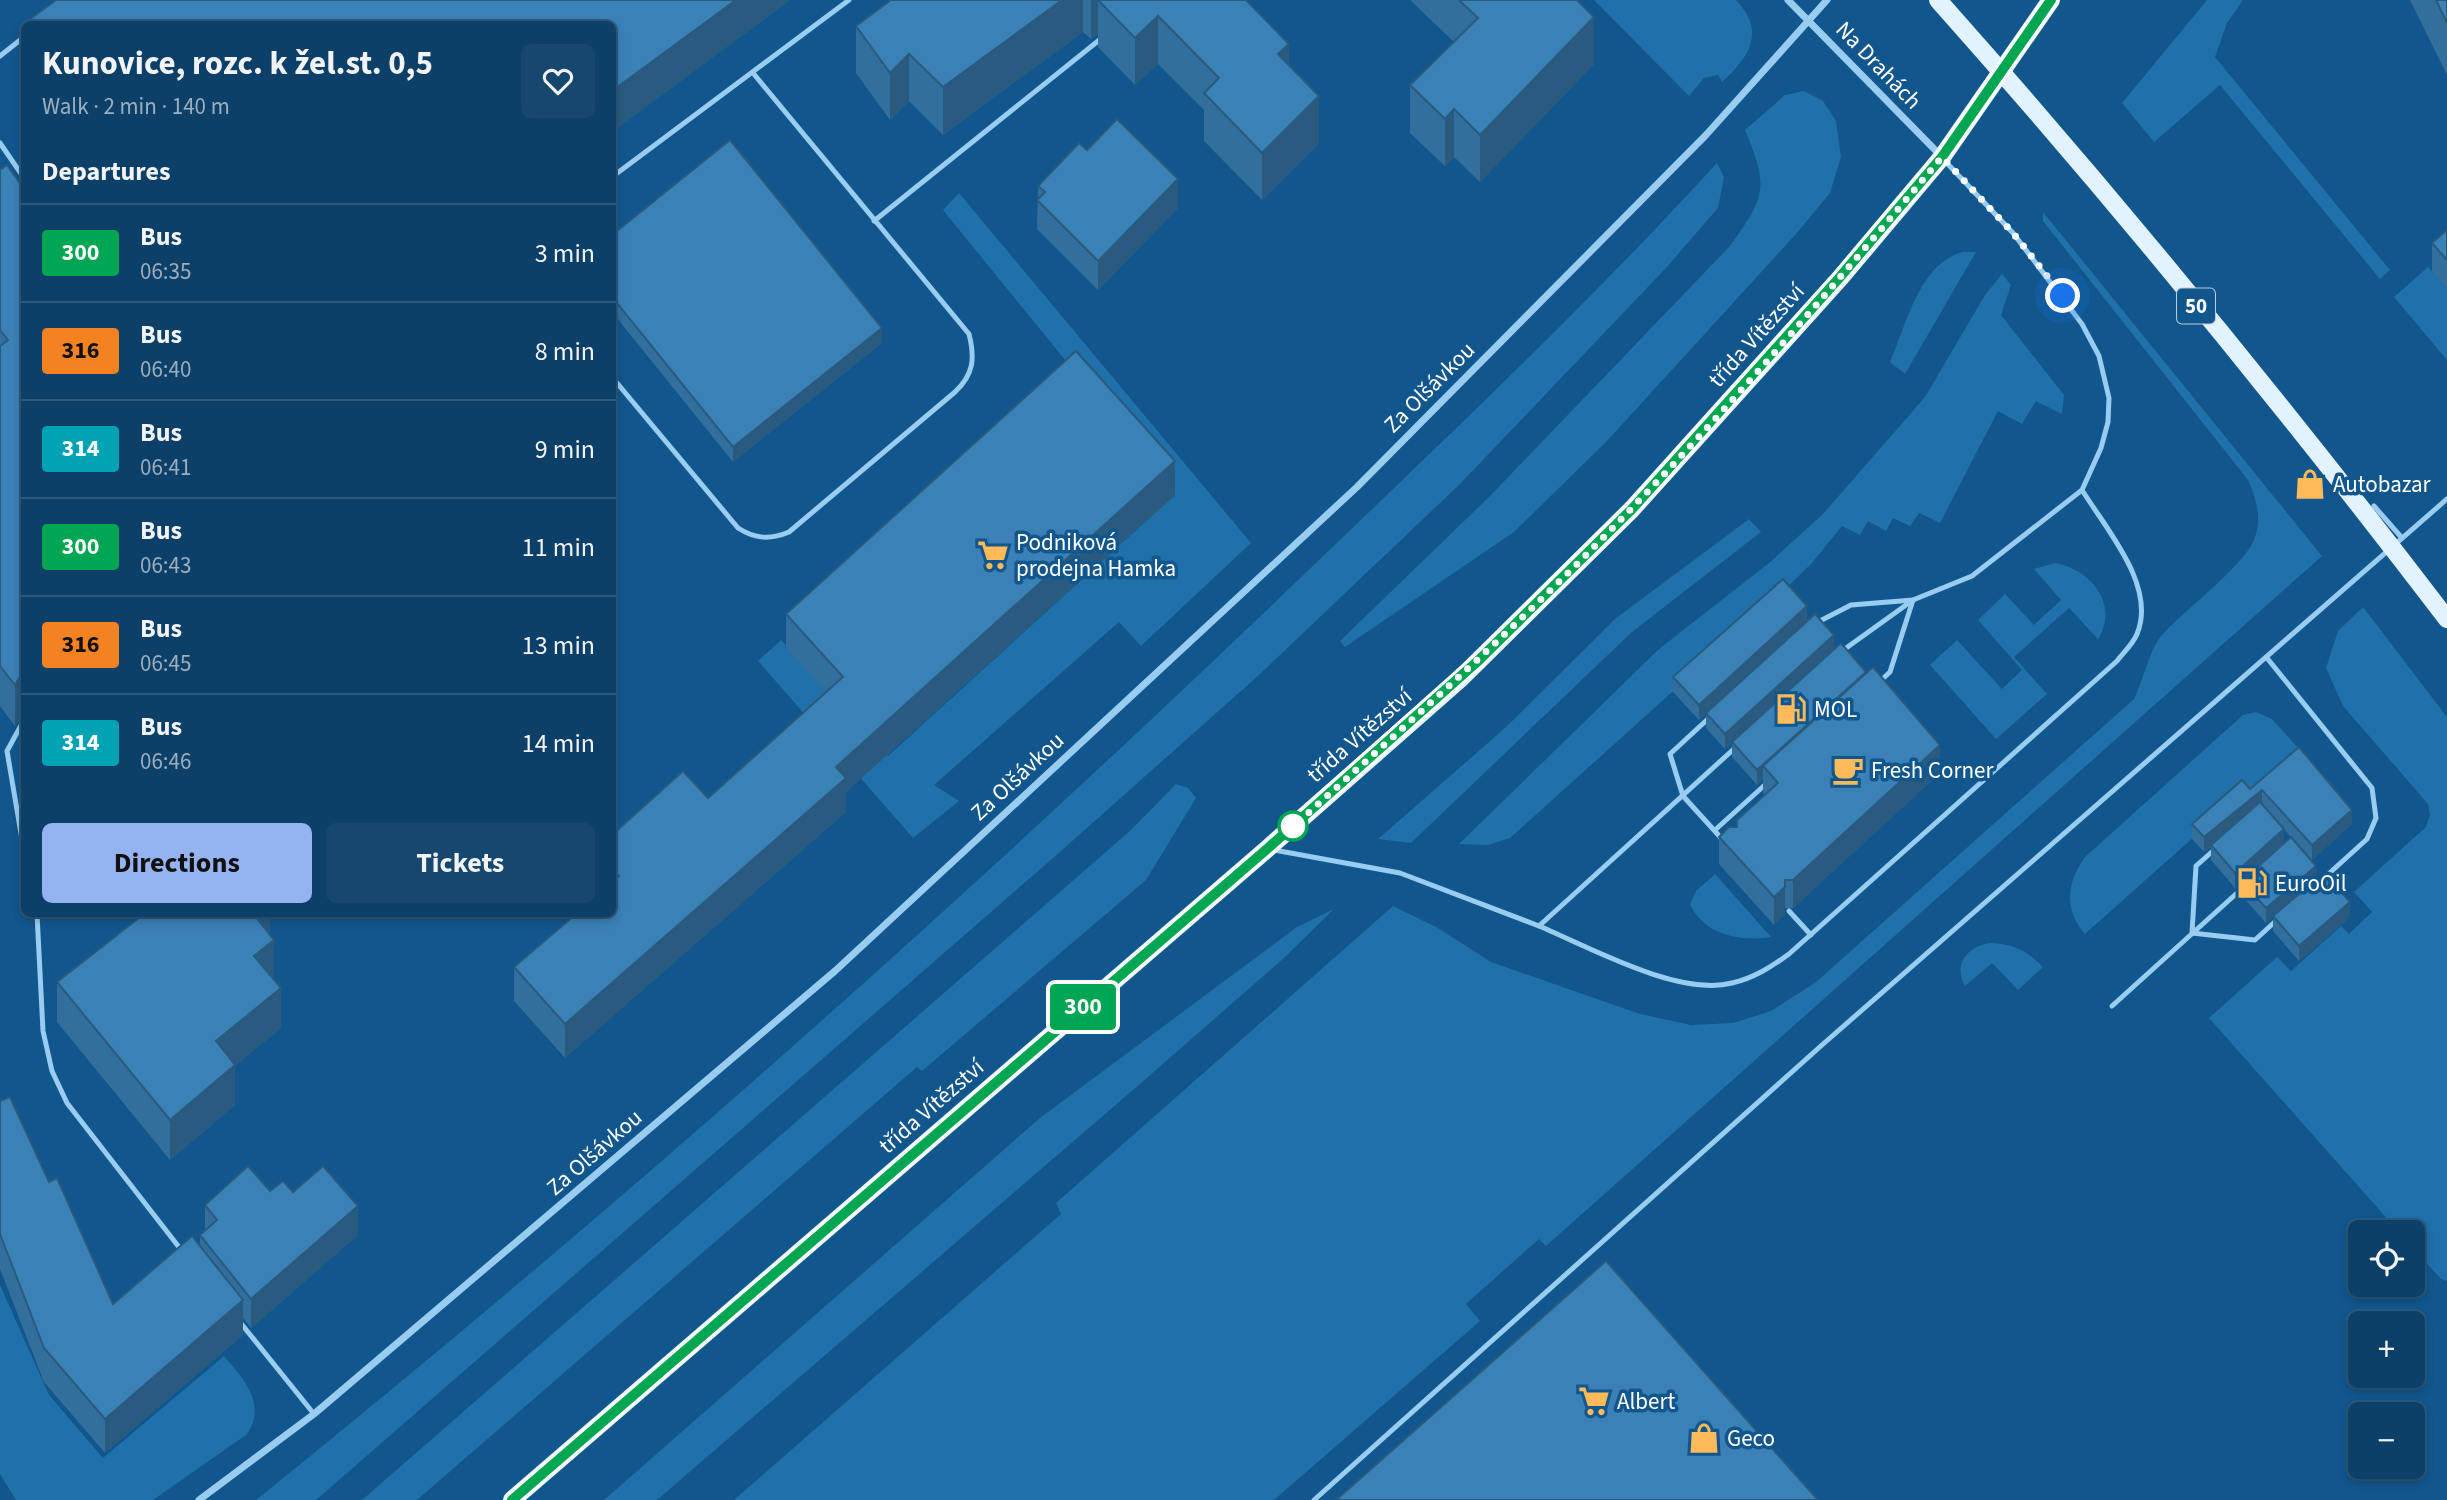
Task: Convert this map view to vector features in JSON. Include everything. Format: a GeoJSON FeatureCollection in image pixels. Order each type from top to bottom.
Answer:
{"type":"FeatureCollection","features":[{"type":"Feature","properties":{"kind":"main road","name":"50"},"geometry":{"type":"LineString","coordinates":[[1938,0],[2021,93],[2268,393],[2447,618]]}},
{"type":"Feature","properties":{"kind":"main road","name":"třída Vítězství"},"geometry":{"type":"LineString","coordinates":[[512,1500],[1267,849],[1460,679],[1632,509],[1840,277],[1942,157],[2052,0]]}},
{"type":"Feature","properties":{"kind":"street","name":"Na Drahách"},"geometry":{"type":"LineString","coordinates":[[1788,0],[1942,157]]}},
{"type":"Feature","properties":{"kind":"street","name":"Za Olšávkou"},"geometry":{"type":"LineString","coordinates":[[199,1500],[314,1414],[835,971],[1357,487],[1640,203],[1827,0]]}},
{"type":"Feature","properties":{"kind":"lane"},"geometry":{"type":"LineString","coordinates":[[616,174],[849,0]]}},
{"type":"Feature","properties":{"kind":"lane"},"geometry":{"type":"LineString","coordinates":[[874,221],[1106,34]]}},
{"type":"Feature","properties":{"kind":"lane"},"geometry":{"type":"LineString","coordinates":[[0,55],[21,39]]}},
{"type":"Feature","properties":{"kind":"lane"},"geometry":{"type":"LineString","coordinates":[[616,382],[738,528],[751,537],[763,538],[789,532],[955,392],[965,382],[973,367],[969,334],[753,72]]}},
{"type":"Feature","properties":{"kind":"lane"},"geometry":{"type":"LineString","coordinates":[[0,143],[21,173]]}},
{"type":"Feature","properties":{"kind":"lane"},"geometry":{"type":"LineString","coordinates":[[1837,654],[1913,600],[1972,576],[2082,491],[2101,448],[2108,422],[2109,398],[2099,356],[2075,315],[2021,244],[1942,157]]}},
{"type":"Feature","properties":{"kind":"lane"},"geometry":{"type":"LineString","coordinates":[[10,181],[21,177]]}},
{"type":"Feature","properties":{"kind":"lane"},"geometry":{"type":"LineString","coordinates":[[1267,849],[1400,873],[1670,980],[1699,986],[1730,984],[1760,974],[1811,935],[2118,661],[2137,634],[2141,597],[2137,577],[2082,491]]}},
{"type":"Feature","properties":{"kind":"lane"},"geometry":{"type":"LineString","coordinates":[[1314,1500],[1822,1045],[2447,499]]}},
{"type":"Feature","properties":{"kind":"lane"},"geometry":{"type":"LineString","coordinates":[[2374,506],[2402,538]]}},
{"type":"Feature","properties":{"kind":"lane"},"geometry":{"type":"LineString","coordinates":[[1811,625],[1851,605],[1913,600]]}},
{"type":"Feature","properties":{"kind":"lane"},"geometry":{"type":"LineString","coordinates":[[1870,691],[1890,672],[1913,600]]}},
{"type":"Feature","properties":{"kind":"lane"},"geometry":{"type":"LineString","coordinates":[[2267,659],[2372,788],[2376,818],[2367,839],[2313,888]]}},
{"type":"Feature","properties":{"kind":"lane"},"geometry":{"type":"LineString","coordinates":[[1712,715],[1670,754],[1683,796],[1724,841]]}},
{"type":"Feature","properties":{"kind":"lane"},"geometry":{"type":"LineString","coordinates":[[21,725],[7,751],[21,833]]}},
{"type":"Feature","properties":{"kind":"lane"},"geometry":{"type":"LineString","coordinates":[[1539,926],[1738,744]]}},
{"type":"Feature","properties":{"kind":"lane"},"geometry":{"type":"LineString","coordinates":[[1715,830],[1770,781]]}},
{"type":"Feature","properties":{"kind":"lane"},"geometry":{"type":"LineString","coordinates":[[2192,933],[2196,866],[2224,842]]}},
{"type":"Feature","properties":{"kind":"lane"},"geometry":{"type":"LineString","coordinates":[[2315,871],[2322,880]]}},
{"type":"Feature","properties":{"kind":"lane"},"geometry":{"type":"LineString","coordinates":[[2112,1006],[2252,880]]}},
{"type":"Feature","properties":{"kind":"lane"},"geometry":{"type":"LineString","coordinates":[[1789,911],[1811,935]]}},
{"type":"Feature","properties":{"kind":"lane"},"geometry":{"type":"LineString","coordinates":[[2192,933],[2255,940],[2284,914]]}},
{"type":"Feature","properties":{"kind":"lane"},"geometry":{"type":"LineString","coordinates":[[37,917],[43,1031],[52,1072],[67,1103],[190,1261]]}},
{"type":"Feature","properties":{"kind":"lane"},"geometry":{"type":"LineString","coordinates":[[231,1312],[314,1414]]}},
{"type":"Feature","properties":{"kind":"shaded area"},"geometry":{"type":"Polygon","coordinates":[[[1594,0],[1736,0],[1750,22],[1751,43],[1740,63],[1722,82],[1718,75],[1704,78],[1689,96],[1594,0]]]}},
{"type":"Feature","properties":{"kind":"shaded area"},"geometry":{"type":"Polygon","coordinates":[[[2207,0],[2243,0],[2227,23],[2215,57],[2390,270],[2380,279],[2220,85],[2154,142],[2122,103],[2207,0]]]}},
{"type":"Feature","properties":{"kind":"shaded area"},"geometry":{"type":"Polygon","coordinates":[[[1804,91],[1823,101],[1836,121],[1841,157],[1830,193],[1796,234],[1607,441],[1514,532],[1345,647],[1340,641],[1490,496],[1729,247],[1757,203],[1760,191],[1758,166],[1745,130],[1785,95],[1804,91]]]}},
{"type":"Feature","properties":{"kind":"shaded area"},"geometry":{"type":"Polygon","coordinates":[[[1717,163],[1724,177],[1718,208],[1666,268],[1460,484],[1259,675],[1052,859],[316,1500],[256,1500],[646,1175],[1025,837],[1272,605],[1498,387],[1609,277],[1717,163]]]}},
{"type":"Feature","properties":{"kind":"shaded area"},"geometry":{"type":"Polygon","coordinates":[[[959,193],[1251,543],[1141,646],[1119,622],[934,785],[959,801],[913,838],[758,661],[781,640],[888,756],[1175,495],[943,210],[959,193]]]}},
{"type":"Feature","properties":{"kind":"shaded area"},"geometry":{"type":"Polygon","coordinates":[[[2043,212],[2322,556],[1546,1246],[1539,1239],[1466,1304],[1480,1321],[1274,1500],[734,1500],[1061,1214],[1056,1203],[1393,906],[1438,928],[1491,962],[1640,1014],[1691,1025],[1733,1023],[1771,1011],[1816,982],[2134,699],[2154,648],[2162,635],[2228,574],[2250,548],[2257,530],[2257,508],[2248,480],[2043,221],[2043,212]]]}},
{"type":"Feature","properties":{"kind":"shaded area"},"geometry":{"type":"Polygon","coordinates":[[[1963,252],[1976,252],[1905,374],[1890,362],[1916,297],[1936,268],[1948,258],[1963,252]]]}},
{"type":"Feature","properties":{"kind":"shaded area"},"geometry":{"type":"Polygon","coordinates":[[[2428,267],[2447,289],[2447,360],[2394,297],[2428,267]]]}},
{"type":"Feature","properties":{"kind":"shaded area"},"geometry":{"type":"Polygon","coordinates":[[[2002,274],[2011,285],[2001,315],[2064,395],[2062,414],[2036,401],[2022,424],[1998,411],[1940,523],[1919,513],[1910,526],[1893,518],[1886,531],[1868,521],[1860,535],[1842,526],[1812,563],[1770,604],[1510,838],[1488,845],[1459,844],[1659,649],[1769,563],[1823,514],[1925,397],[1985,295],[2002,274]]]}},
{"type":"Feature","properties":{"kind":"shaded area"},"geometry":{"type":"Polygon","coordinates":[[[1749,519],[1761,532],[1632,632],[1411,843],[1378,839],[1505,728],[1615,619],[1749,519]]]}},
{"type":"Feature","properties":{"kind":"shaded area"},"geometry":{"type":"Polygon","coordinates":[[[2055,563],[2080,572],[2098,590],[2105,613],[2104,626],[2098,639],[2069,608],[2014,657],[2047,694],[1996,739],[1930,665],[1957,640],[2002,689],[2022,670],[1978,620],[2005,594],[2034,625],[2061,600],[2034,569],[2055,563]]]}},
{"type":"Feature","properties":{"kind":"shaded area"},"geometry":{"type":"Polygon","coordinates":[[[2363,607],[2447,717],[2447,1281],[2441,1279],[2425,1261],[2425,1220],[2388,1220],[2209,1018],[2277,957],[2291,971],[2341,926],[2349,934],[2372,912],[2354,892],[2426,827],[2430,815],[2428,804],[2343,706],[2326,668],[2338,631],[2363,607]]]}},
{"type":"Feature","properties":{"kind":"shaded area"},"geometry":{"type":"Polygon","coordinates":[[[2256,712],[2272,719],[2301,751],[2241,795],[2085,934],[2073,915],[2070,896],[2074,876],[2085,857],[2243,715],[2256,712]]]}},
{"type":"Feature","properties":{"kind":"shaded area"},"geometry":{"type":"Polygon","coordinates":[[[1176,784],[1188,788],[1196,798],[1146,880],[922,1071],[917,1067],[417,1500],[362,1500],[1131,830],[1176,784]]]}},
{"type":"Feature","properties":{"kind":"shaded area"},"geometry":{"type":"Polygon","coordinates":[[[1715,874],[1771,937],[1747,938],[1724,934],[1704,923],[1696,915],[1690,904],[1696,891],[1715,874]]]}},
{"type":"Feature","properties":{"kind":"shaded area"},"geometry":{"type":"Polygon","coordinates":[[[1334,909],[1284,958],[1140,1084],[657,1500],[604,1500],[1040,1118],[1297,927],[1334,909]]]}},
{"type":"Feature","properties":{"kind":"shaded area"},"geometry":{"type":"Polygon","coordinates":[[[1989,943],[2019,949],[2043,967],[2018,990],[1992,963],[1965,986],[1960,971],[1964,959],[1974,949],[1989,943]]]}},
{"type":"Feature","properties":{"kind":"shaded area"},"geometry":{"type":"Polygon","coordinates":[[[0,1285],[49,1395],[103,1458],[224,1356],[246,1383],[254,1403],[255,1414],[246,1435],[153,1500],[16,1500],[0,1474],[0,1285]]]}},
{"type":"Feature","properties":{"kind":"building"},"geometry":{"type":"Polygon","coordinates":[[[56,0],[736,0],[616,88],[616,21],[27,21],[56,0]]]}},
{"type":"Feature","properties":{"kind":"building"},"geometry":{"type":"Polygon","coordinates":[[[891,0],[1062,0],[943,87],[909,54],[890,73],[856,26],[891,0]]]}},
{"type":"Feature","properties":{"kind":"building"},"geometry":{"type":"Polygon","coordinates":[[[1098,0],[1246,0],[1289,44],[1278,54],[1319,96],[1262,153],[1204,93],[1219,78],[1158,16],[1135,38],[1098,0]]]}},
{"type":"Feature","properties":{"kind":"building"},"geometry":{"type":"Polygon","coordinates":[[[1459,0],[1577,0],[1594,17],[1480,135],[1454,109],[1445,119],[1410,85],[1478,18],[1459,0]]]}},
{"type":"Feature","properties":{"kind":"building"},"geometry":{"type":"Polygon","coordinates":[[[2436,0],[2447,0],[2447,23],[2436,0]]]}},
{"type":"Feature","properties":{"kind":"building"},"geometry":{"type":"Polygon","coordinates":[[[1117,119],[1178,179],[1098,261],[1037,200],[1045,192],[1038,186],[1079,143],[1087,150],[1117,119]]]}},
{"type":"Feature","properties":{"kind":"building"},"geometry":{"type":"Polygon","coordinates":[[[730,140],[882,328],[733,447],[616,302],[616,232],[730,140]]]}},
{"type":"Feature","properties":{"kind":"building"},"geometry":{"type":"Polygon","coordinates":[[[7,165],[21,185],[21,675],[15,685],[0,666],[0,346],[8,340],[0,330],[0,170],[7,165]]]}},
{"type":"Feature","properties":{"kind":"building"},"geometry":{"type":"Polygon","coordinates":[[[2447,230],[2447,260],[2432,243],[2447,230]]]}},
{"type":"Feature","properties":{"kind":"building"},"geometry":{"type":"Polygon","coordinates":[[[1076,351],[1175,461],[836,767],[846,778],[565,1024],[514,967],[572,917],[616,917],[616,879],[619,876],[616,873],[616,831],[683,771],[708,798],[843,677],[786,614],[1076,351]]]}},
{"type":"Feature","properties":{"kind":"building"},"geometry":{"type":"Polygon","coordinates":[[[1783,579],[1807,606],[1699,705],[1673,677],[1783,579]]]}},
{"type":"Feature","properties":{"kind":"building"},"geometry":{"type":"Polygon","coordinates":[[[1815,614],[1834,635],[1725,734],[1706,713],[1815,614]]]}},
{"type":"Feature","properties":{"kind":"building"},"geometry":{"type":"Polygon","coordinates":[[[1841,643],[1866,672],[1757,770],[1732,742],[1841,643]]]}},
{"type":"Feature","properties":{"kind":"building"},"geometry":{"type":"Polygon","coordinates":[[[1873,667],[1940,745],[1793,880],[1785,880],[1785,887],[1774,897],[1719,837],[1729,827],[1737,827],[1737,820],[1778,783],[1763,766],[1873,667]]]}},
{"type":"Feature","properties":{"kind":"building"},"geometry":{"type":"Polygon","coordinates":[[[2299,747],[2352,810],[2312,845],[2262,790],[2204,837],[2192,824],[2242,780],[2250,789],[2299,747]]]}},
{"type":"Feature","properties":{"kind":"building"},"geometry":{"type":"Polygon","coordinates":[[[2260,802],[2284,829],[2235,873],[2211,845],[2260,802]]]}},
{"type":"Feature","properties":{"kind":"building"},"geometry":{"type":"Polygon","coordinates":[[[2291,837],[2316,866],[2266,908],[2242,881],[2291,837]]]}},
{"type":"Feature","properties":{"kind":"building"},"geometry":{"type":"Polygon","coordinates":[[[2324,873],[2350,902],[2299,946],[2273,916],[2324,873]]]}},
{"type":"Feature","properties":{"kind":"building"},"geometry":{"type":"Polygon","coordinates":[[[140,917],[256,917],[274,940],[254,956],[281,988],[216,1041],[235,1065],[170,1120],[57,982],[140,917]]]}},
{"type":"Feature","properties":{"kind":"building"},"geometry":{"type":"Polygon","coordinates":[[[10,1097],[49,1182],[57,1178],[113,1304],[192,1236],[243,1300],[105,1419],[44,1348],[0,1234],[0,1101],[10,1097]]]}},
{"type":"Feature","properties":{"kind":"building"},"geometry":{"type":"Polygon","coordinates":[[[248,1166],[270,1191],[283,1181],[293,1192],[323,1166],[358,1206],[251,1299],[200,1235],[217,1220],[205,1205],[248,1166]]]}},
{"type":"Feature","properties":{"kind":"building","name":"Albert"},"geometry":{"type":"Polygon","coordinates":[[[1606,1261],[1818,1500],[1336,1500],[1606,1261]]]}},
{"type":"Feature","properties":{"kind":"bus line","name":"300"},"geometry":{"type":"LineString","coordinates":[[512,1500],[1267,849],[1460,679],[1632,509],[1840,277],[1942,157],[2051,0]]}},
{"type":"Feature","properties":{"kind":"place","name":"Autobazar"},"geometry":{"type":"Point","coordinates":[2310,484]}},
{"type":"Feature","properties":{"kind":"place","name":"Podniková prodejna Hamka"},"geometry":{"type":"Point","coordinates":[993,555]}},
{"type":"Feature","properties":{"kind":"place","name":"MOL"},"geometry":{"type":"Point","coordinates":[1791,709]}},
{"type":"Feature","properties":{"kind":"place","name":"Fresh Corner"},"geometry":{"type":"Point","coordinates":[1848,770]}},
{"type":"Feature","properties":{"kind":"place","name":"EuroOil"},"geometry":{"type":"Point","coordinates":[2252,883]}},
{"type":"Feature","properties":{"kind":"place","name":"Albert"},"geometry":{"type":"Point","coordinates":[1594,1401]}},
{"type":"Feature","properties":{"kind":"place","name":"Geco"},"geometry":{"type":"Point","coordinates":[1704,1438]}},
{"type":"Feature","properties":{"kind":"route"},"geometry":{"type":"LineString","coordinates":[[1293,826],[1287,832],[1460,679],[1632,509],[1840,277],[1942,157],[2013,233],[2063,296]]}}]}
